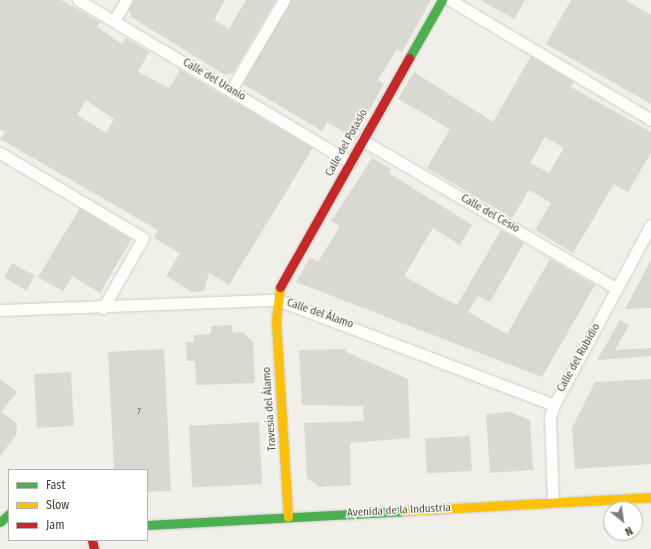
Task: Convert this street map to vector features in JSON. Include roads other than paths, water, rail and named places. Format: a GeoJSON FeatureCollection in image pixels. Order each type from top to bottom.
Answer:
{"type":"FeatureCollection","features":[{"type":"Feature","properties":{"kind":"street","name":"Calle del Uranio"},"geometry":{"type":"LineString","coordinates":[[78,0],[350,162]]}},
{"type":"Feature","properties":{"kind":"street"},"geometry":{"type":"LineString","coordinates":[[114,21],[126,0]]}},
{"type":"Feature","properties":{"kind":"street"},"geometry":{"type":"LineString","coordinates":[[231,90],[284,0]]}},
{"type":"Feature","properties":{"kind":"street","name":"Calle del Potasio"},"geometry":{"type":"LineString","coordinates":[[278,300],[287,271],[442,0]]}},
{"type":"Feature","properties":{"kind":"street"},"geometry":{"type":"LineString","coordinates":[[450,0],[651,120]]}},
{"type":"Feature","properties":{"kind":"street","name":"Calle del Cesio"},"geometry":{"type":"LineString","coordinates":[[362,140],[617,289]]}},
{"type":"Feature","properties":{"kind":"street"},"geometry":{"type":"LineString","coordinates":[[0,153],[143,238],[103,308]]}},
{"type":"Feature","properties":{"kind":"street","name":"Calle del Rubidio"},"geometry":{"type":"LineString","coordinates":[[553,502],[550,417],[554,405],[651,225]]}},
{"type":"Feature","properties":{"kind":"street","name":"Calle del Álamo"},"geometry":{"type":"LineString","coordinates":[[0,310],[103,308],[278,300],[554,405]]}},
{"type":"Feature","properties":{"kind":"street","name":"Travesía del Álamo"},"geometry":{"type":"LineString","coordinates":[[278,300],[276,321],[288,517]]}},
{"type":"Feature","properties":{"kind":"street","name":"Avenida de la Industria"},"geometry":{"type":"LineString","coordinates":[[148,525],[651,497]]}}]}
